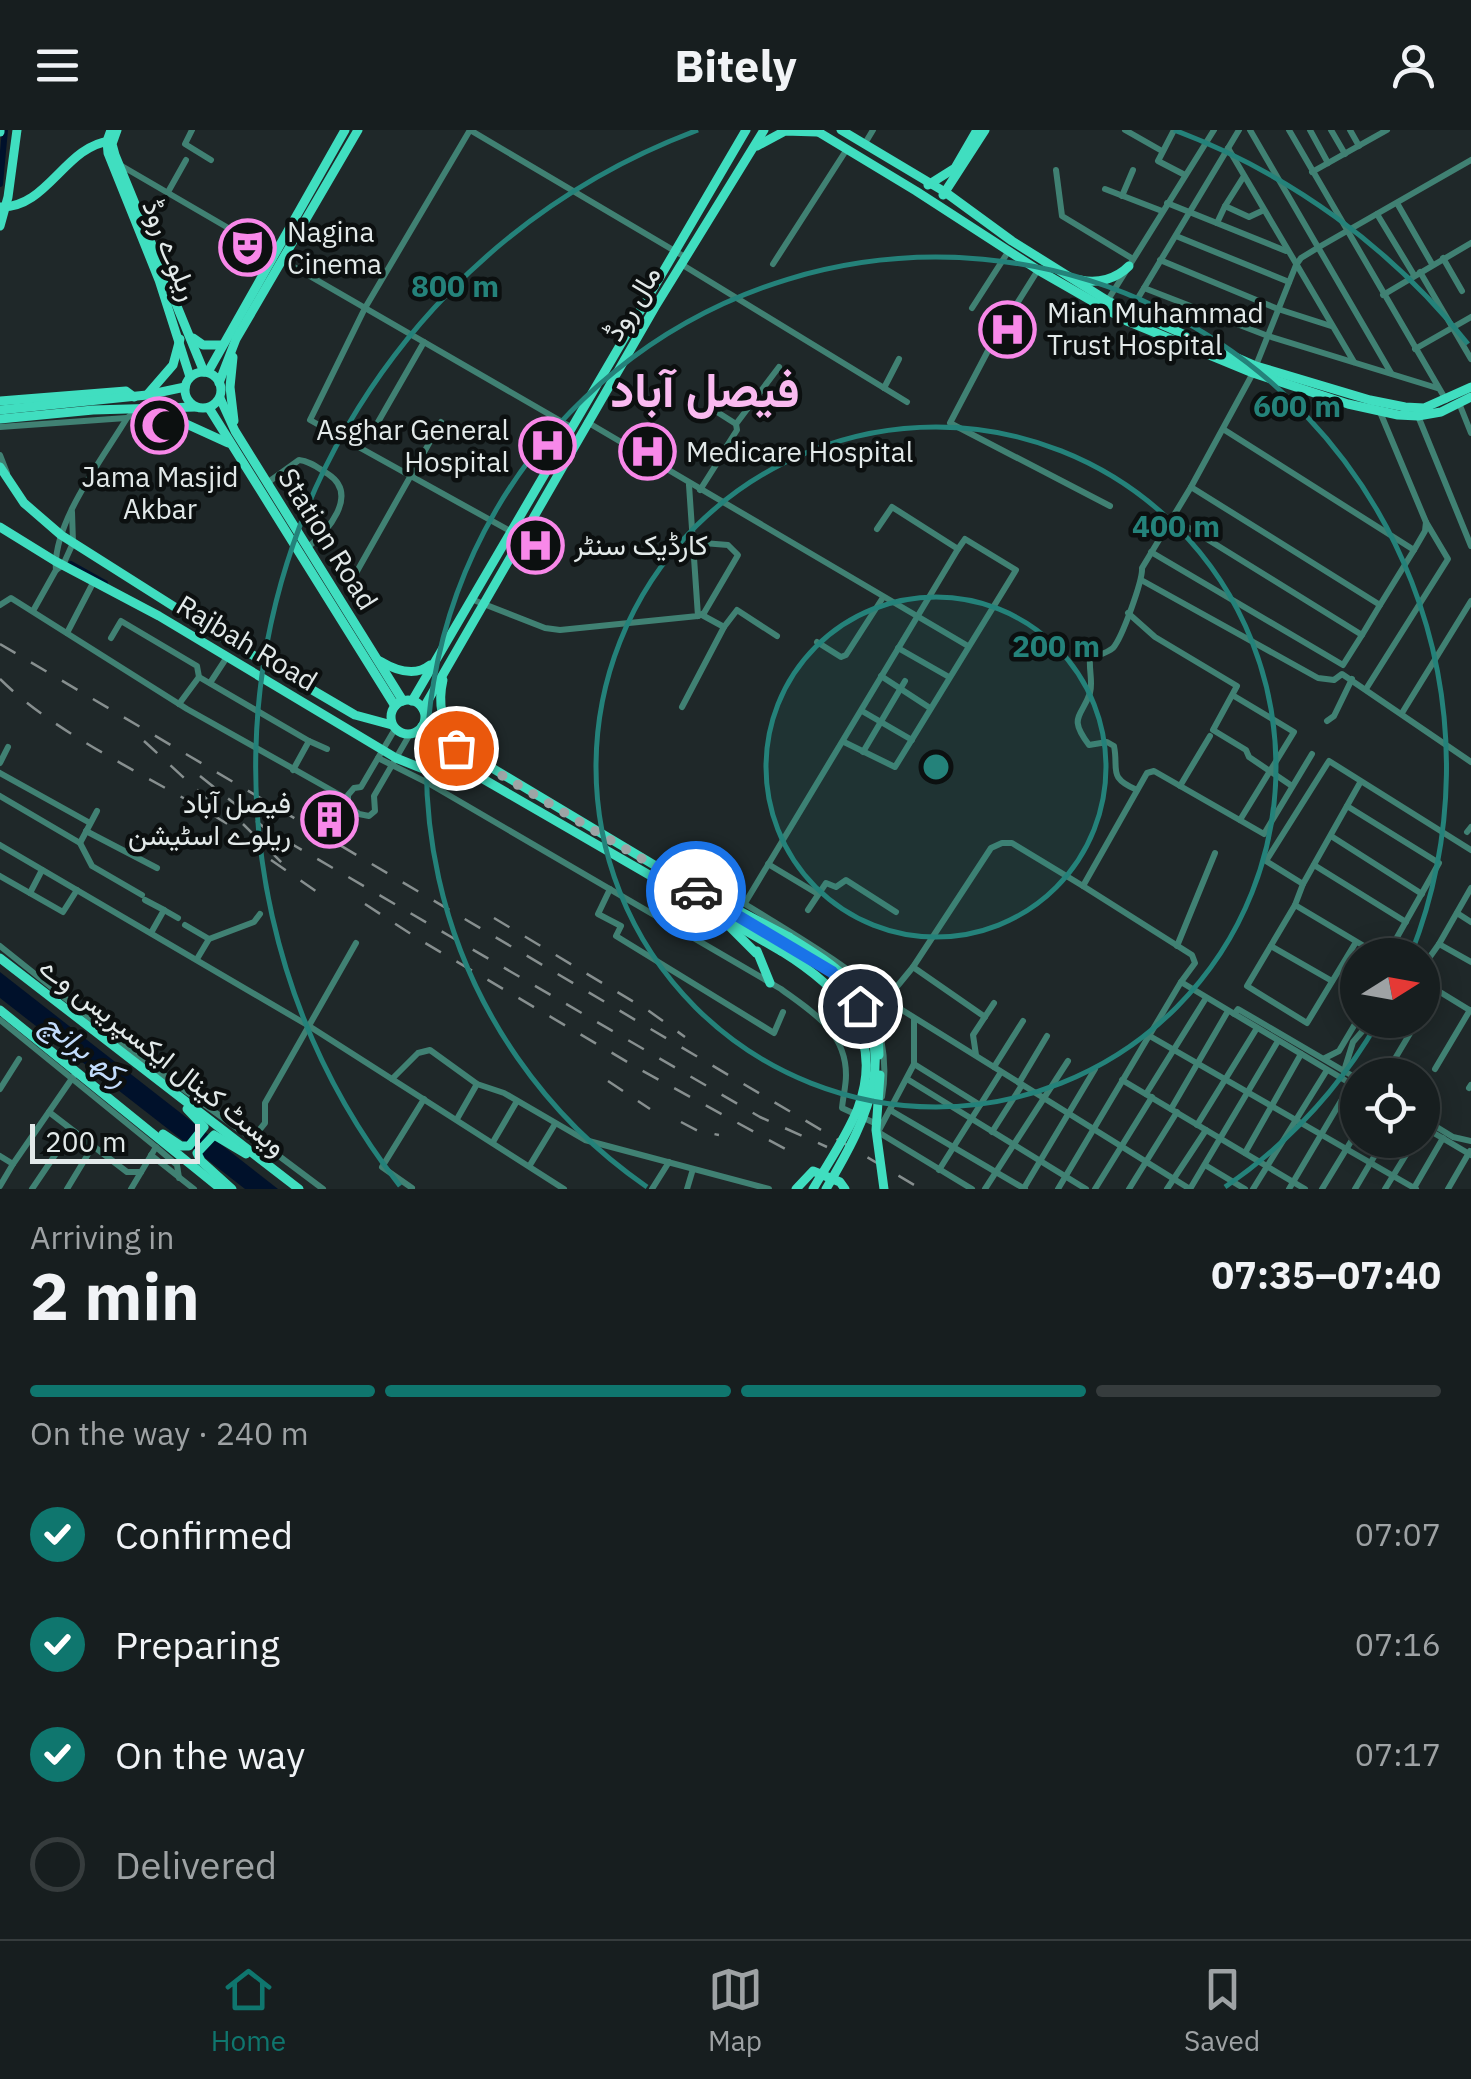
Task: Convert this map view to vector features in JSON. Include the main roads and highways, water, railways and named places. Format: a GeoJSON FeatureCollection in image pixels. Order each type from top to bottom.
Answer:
{"type":"FeatureCollection","features":[{"type":"Feature","properties":{"kind":"main road"},"geometry":{"type":"LineString","coordinates":[[0,226],[16,130]]}},
{"type":"Feature","properties":{"kind":"main road"},"geometry":{"type":"LineString","coordinates":[[0,410],[93,406],[209,408],[220,398],[220,383],[236,339],[345,130]]}},
{"type":"Feature","properties":{"kind":"main road"},"geometry":{"type":"LineString","coordinates":[[0,419],[147,396],[206,372],[358,130]]}},
{"type":"Feature","properties":{"kind":"main road","name":"مال روڈ"},"geometry":{"type":"LineString","coordinates":[[403,702],[438,658],[746,130]]}},
{"type":"Feature","properties":{"kind":"main road","name":"مال روڈ"},"geometry":{"type":"LineString","coordinates":[[423,709],[683,261],[764,130]]}},
{"type":"Feature","properties":{"kind":"main road"},"geometry":{"type":"LineString","coordinates":[[840,130],[945,192],[1072,278],[1127,321],[1254,370],[1380,412],[1418,416],[1441,412],[1468,397]]}},
{"type":"Feature","properties":{"kind":"main road"},"geometry":{"type":"LineString","coordinates":[[936,204],[962,168],[981,130]]}},
{"type":"Feature","properties":{"kind":"main road"},"geometry":{"type":"LineString","coordinates":[[916,191],[955,168],[981,130]]}},
{"type":"Feature","properties":{"kind":"main road"},"geometry":{"type":"LineString","coordinates":[[751,150],[774,134],[817,131],[1038,270],[1254,370],[1375,402],[1417,408],[1468,397]]}},
{"type":"Feature","properties":{"kind":"main road"},"geometry":{"type":"LineString","coordinates":[[2,207],[26,202],[91,146],[112,136]]}},
{"type":"Feature","properties":{"kind":"main road","name":"ریلوے روڈ"},"geometry":{"type":"LineString","coordinates":[[112,136],[119,165],[184,335],[188,382]]}},
{"type":"Feature","properties":{"kind":"main road","name":"ریلوے روڈ"},"geometry":{"type":"LineString","coordinates":[[112,136],[113,166],[184,335]]}},
{"type":"Feature","properties":{"kind":"main road"},"geometry":{"type":"LineString","coordinates":[[962,168],[960,200],[970,212]]}},
{"type":"Feature","properties":{"kind":"main road"},"geometry":{"type":"LineString","coordinates":[[1072,278],[1089,282],[1106,279],[1121,274],[1131,262]]}},
{"type":"Feature","properties":{"kind":"main road"},"geometry":{"type":"LineString","coordinates":[[184,335],[203,346],[220,346]]}},
{"type":"Feature","properties":{"kind":"main road"},"geometry":{"type":"LineString","coordinates":[[184,335],[206,372],[220,383]]}},
{"type":"Feature","properties":{"kind":"main road"},"geometry":{"type":"LineString","coordinates":[[147,396],[173,365],[184,335]]}},
{"type":"Feature","properties":{"kind":"main road"},"geometry":{"type":"LineString","coordinates":[[235,432],[230,387],[236,339]]}},
{"type":"Feature","properties":{"kind":"main road"},"geometry":{"type":"LineString","coordinates":[[188,382],[187,399],[196,407]]}},
{"type":"Feature","properties":{"kind":"main road"},"geometry":{"type":"LineString","coordinates":[[0,401],[126,391],[134,396]]}},
{"type":"Feature","properties":{"kind":"main road","name":"Station Road"},"geometry":{"type":"LineString","coordinates":[[220,398],[235,432],[403,702]]}},
{"type":"Feature","properties":{"kind":"main road","name":"Station Road"},"geometry":{"type":"LineString","coordinates":[[209,408],[403,702]]}},
{"type":"Feature","properties":{"kind":"main road"},"geometry":{"type":"LineString","coordinates":[[155,410],[230,444]]}},
{"type":"Feature","properties":{"kind":"main road","name":"Rajbah Road"},"geometry":{"type":"LineString","coordinates":[[0,467],[24,503],[60,535],[355,715],[416,731]]}},
{"type":"Feature","properties":{"kind":"main road","name":"Rajbah Road"},"geometry":{"type":"LineString","coordinates":[[0,527],[58,565],[94,581],[227,657],[359,737],[380,754],[426,770],[478,776]]}},
{"type":"Feature","properties":{"kind":"main road"},"geometry":{"type":"LineString","coordinates":[[374,656],[394,669],[411,672],[424,670],[438,658]]}},
{"type":"Feature","properties":{"kind":"main road"},"geometry":{"type":"LineString","coordinates":[[253,673],[261,659]]}},
{"type":"Feature","properties":{"kind":"main road"},"geometry":{"type":"LineString","coordinates":[[446,668],[439,695],[443,722],[456,748]]}},
{"type":"Feature","properties":{"kind":"main road"},"geometry":{"type":"LineString","coordinates":[[394,727],[391,715],[403,702],[423,709],[416,731]]}},
{"type":"Feature","properties":{"kind":"main road"},"geometry":{"type":"LineString","coordinates":[[359,737],[369,720]]}},
{"type":"Feature","properties":{"kind":"main road"},"geometry":{"type":"LineString","coordinates":[[416,731],[456,748],[832,972],[860,1006],[874,1050],[875,1078],[864,1121],[826,1189]]}},
{"type":"Feature","properties":{"kind":"main road"},"geometry":{"type":"LineString","coordinates":[[416,731],[425,742],[478,776],[762,940],[785,944],[839,968],[862,996],[879,1044],[876,1130],[884,1189]]}},
{"type":"Feature","properties":{"kind":"main road"},"geometry":{"type":"LineString","coordinates":[[715,911],[756,953],[770,983]]}},
{"type":"Feature","properties":{"kind":"main road"},"geometry":{"type":"LineString","coordinates":[[756,953],[762,940]]}},
{"type":"Feature","properties":{"kind":"main road"},"geometry":{"type":"LineString","coordinates":[[785,944],[838,992],[853,1014],[864,1054],[864,1082],[858,1106],[813,1189],[799,1185],[810,1171],[818,1171],[840,1182],[845,1189]]}},
{"type":"Feature","properties":{"kind":"main road","name":"ویسٹ کینال ایکسپریس وے"},"geometry":{"type":"LineString","coordinates":[[0,958],[299,1189]]}},
{"type":"Feature","properties":{"kind":"main road"},"geometry":{"type":"LineString","coordinates":[[0,1010],[221,1189]]}},
{"type":"Feature","properties":{"kind":"main road"},"geometry":{"type":"LineString","coordinates":[[136,1065],[202,1123],[207,1133],[222,1138],[299,1189]]}},
{"type":"Feature","properties":{"kind":"main road"},"geometry":{"type":"LineString","coordinates":[[108,1096],[181,1146],[193,1150],[232,1189]]}},
{"type":"Feature","properties":{"kind":"main road"},"geometry":{"type":"LineString","coordinates":[[193,1150],[207,1133]]}},
{"type":"Feature","properties":{"kind":"water","name":"رکھ برانچ"},"geometry":{"type":"Polygon","coordinates":[[[0,972],[278,1189],[245,1189],[0,998],[0,972]]]}},
{"type":"Feature","properties":{"kind":"waterway"},"geometry":{"type":"LineString","coordinates":[[0,184],[5,130]]}},
{"type":"Feature","properties":{"kind":"waterway"},"geometry":{"type":"LineString","coordinates":[[71,564],[105,583]]}},
{"type":"Feature","properties":{"kind":"railway"},"geometry":{"type":"LineString","coordinates":[[0,644],[921,1189]]}},
{"type":"Feature","properties":{"kind":"railway"},"geometry":{"type":"LineString","coordinates":[[0,679],[79,739],[229,825]]}},
{"type":"Feature","properties":{"kind":"railway"},"geometry":{"type":"LineString","coordinates":[[144,741],[207,799]]}},
{"type":"Feature","properties":{"kind":"railway"},"geometry":{"type":"LineString","coordinates":[[200,776],[266,829],[760,1117],[827,1147]]}},
{"type":"Feature","properties":{"kind":"railway"},"geometry":{"type":"LineString","coordinates":[[243,824],[285,866]]}},
{"type":"Feature","properties":{"kind":"railway"},"geometry":{"type":"LineString","coordinates":[[271,860],[320,894]]}},
{"type":"Feature","properties":{"kind":"railway"},"geometry":{"type":"LineString","coordinates":[[365,904],[641,1070],[789,1151]]}},
{"type":"Feature","properties":{"kind":"railway"},"geometry":{"type":"LineString","coordinates":[[494,918],[649,1011],[685,1037]]}},
{"type":"Feature","properties":{"kind":"railway"},"geometry":{"type":"LineString","coordinates":[[608,1081],[650,1109]]}},
{"type":"Feature","properties":{"kind":"railway"},"geometry":{"type":"LineString","coordinates":[[681,1122],[698,1131],[719,1135]]}},
{"type":"Feature","properties":{"kind":"place","name":"Nagina Cinema"},"geometry":{"type":"Point","coordinates":[248,248]}},
{"type":"Feature","properties":{"kind":"place","name":"Mian Muhammad Trust Hospital"},"geometry":{"type":"Point","coordinates":[1008,329]}},
{"type":"Feature","properties":{"kind":"place","name":"Jama Masjid Akbar"},"geometry":{"type":"Point","coordinates":[160,426]}},
{"type":"Feature","properties":{"kind":"place","name":"Asghar General Hospital"},"geometry":{"type":"Point","coordinates":[548,446]}},
{"type":"Feature","properties":{"kind":"place","name":"Medicare Hospital"},"geometry":{"type":"Point","coordinates":[647,452]}},
{"type":"Feature","properties":{"kind":"place","name":"کارڈیک سنٹر"},"geometry":{"type":"Point","coordinates":[535,545]}},
{"type":"Feature","properties":{"kind":"place","name":"فیصل آباد ریلوے اسٹیشن"},"geometry":{"type":"Point","coordinates":[330,819]}},
{"type":"Feature","properties":{"kind":"district","name":"فیصل آباد"},"geometry":{"type":"Point","coordinates":[705,390]}}]}
